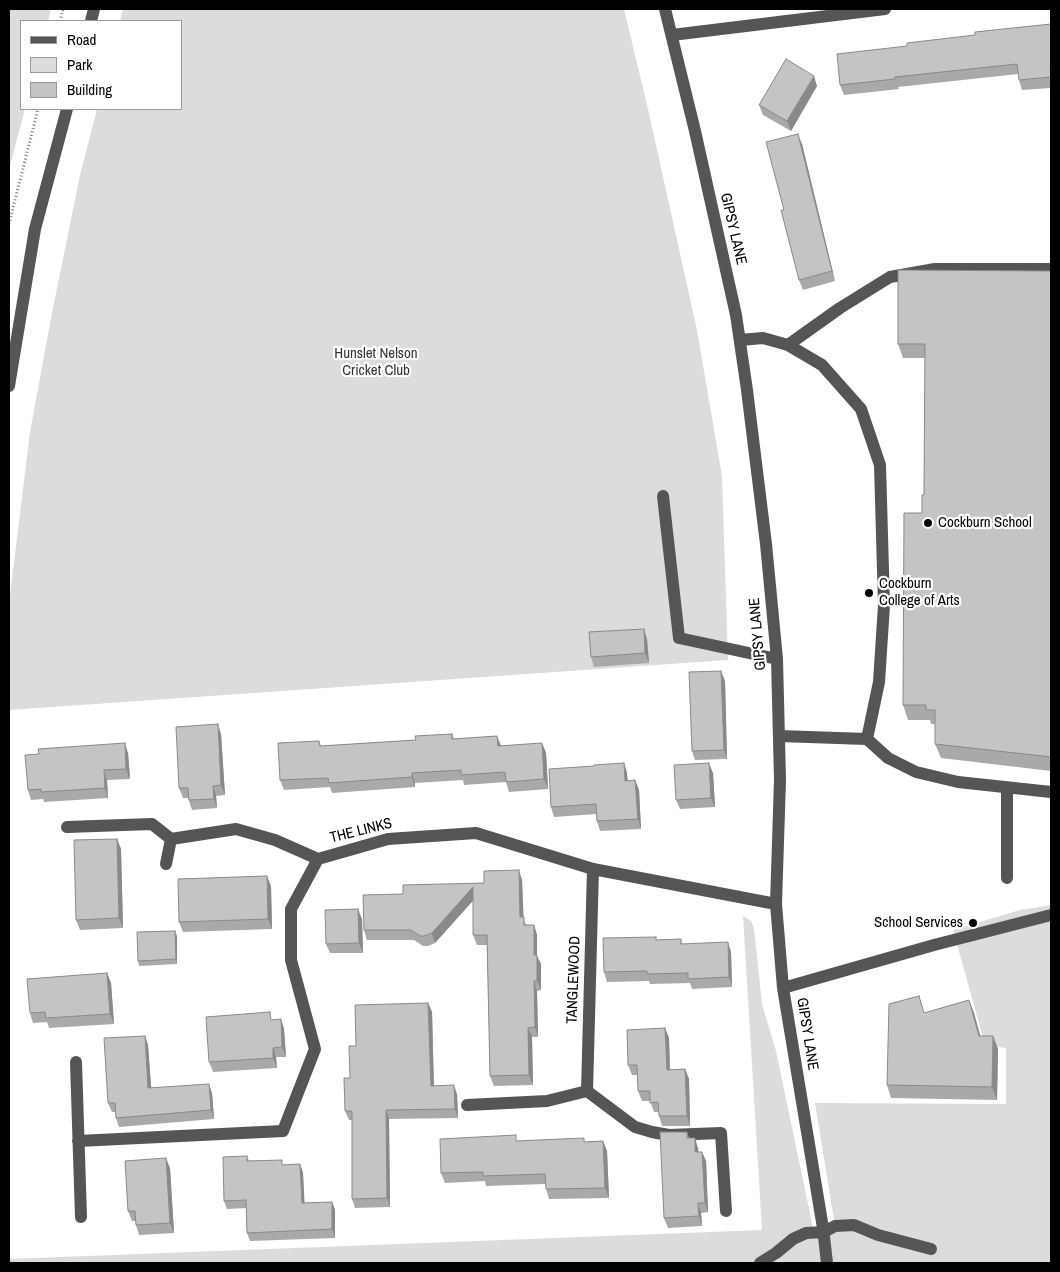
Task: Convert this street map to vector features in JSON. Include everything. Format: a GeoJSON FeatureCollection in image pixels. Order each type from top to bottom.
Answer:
{"type":"FeatureCollection","features":[{"type":"Feature","properties":{"kind":"street","name":"GIPSY LANE"},"geometry":{"type":"LineString","coordinates":[[665,9],[734,305],[740,340],[766,544],[777,659],[780,780],[776,904],[783,988],[824,1232],[827,1263]]}},
{"type":"Feature","properties":{"kind":"street"},"geometry":{"type":"LineString","coordinates":[[672,35],[885,9]]}},
{"type":"Feature","properties":{"kind":"street"},"geometry":{"type":"LineString","coordinates":[[9,386],[35,229],[67,110]]}},
{"type":"Feature","properties":{"kind":"street"},"geometry":{"type":"LineString","coordinates":[[788,345],[840,308],[890,277],[935,269],[1051,269]]}},
{"type":"Feature","properties":{"kind":"street"},"geometry":{"type":"LineString","coordinates":[[740,340],[763,338],[788,345],[822,365],[861,409],[880,465],[884,606],[879,682],[867,739]]}},
{"type":"Feature","properties":{"kind":"street"},"geometry":{"type":"LineString","coordinates":[[663,496],[679,638],[777,659]]}},
{"type":"Feature","properties":{"kind":"street"},"geometry":{"type":"LineString","coordinates":[[779,736],[867,739],[888,758],[916,772],[958,782],[1051,792]]}},
{"type":"Feature","properties":{"kind":"street"},"geometry":{"type":"LineString","coordinates":[[1007,788],[1007,878]]}},
{"type":"Feature","properties":{"kind":"street"},"geometry":{"type":"LineString","coordinates":[[67,827],[152,824],[171,839],[236,829],[275,840],[318,860]]}},
{"type":"Feature","properties":{"kind":"street","name":"THE LINKS"},"geometry":{"type":"LineString","coordinates":[[78,1141],[283,1131],[315,1049],[291,960],[291,910],[318,860],[388,839],[476,833],[593,869],[776,904]]}},
{"type":"Feature","properties":{"kind":"street"},"geometry":{"type":"LineString","coordinates":[[166,864],[171,839]]}},
{"type":"Feature","properties":{"kind":"street","name":"TANGLEWOOD"},"geometry":{"type":"LineString","coordinates":[[587,1091],[593,869]]}},
{"type":"Feature","properties":{"kind":"street"},"geometry":{"type":"LineString","coordinates":[[783,988],[934,945],[1051,915]]}},
{"type":"Feature","properties":{"kind":"street"},"geometry":{"type":"LineString","coordinates":[[76,1062],[80,1217]]}},
{"type":"Feature","properties":{"kind":"street"},"geometry":{"type":"LineString","coordinates":[[467,1105],[547,1101],[587,1091],[635,1127],[669,1135],[722,1133],[726,1211]]}},
{"type":"Feature","properties":{"kind":"street"},"geometry":{"type":"LineString","coordinates":[[760,1263],[793,1239],[806,1233],[824,1232],[835,1226],[854,1225],[878,1235],[931,1249]]}},
{"type":"Feature","properties":{"kind":"path"},"geometry":{"type":"LineString","coordinates":[[9,224],[38,110]]}},
{"type":"Feature","properties":{"kind":"green space"},"geometry":{"type":"Polygon","coordinates":[[[9,9],[51,9],[48,20],[20,20],[20,110],[25,110],[9,170],[9,9]]]}},
{"type":"Feature","properties":{"kind":"green space","name":"Hunslet Nelson Cricket Club"},"geometry":{"type":"Polygon","coordinates":[[[123,9],[624,9],[697,330],[722,476],[728,660],[9,710],[9,603],[30,432],[80,175],[97,110],[182,110],[182,20],[120,20],[123,9]]]}},
{"type":"Feature","properties":{"kind":"green space"},"geometry":{"type":"Polygon","coordinates":[[[1051,905],[1051,1263],[9,1263],[9,1259],[762,1230],[743,916],[751,921],[754,928],[762,1004],[776,1051],[813,1228],[835,1226],[815,1103],[1006,1104],[1006,1048],[985,1045],[953,930],[1020,910],[1051,905]]]}},
{"type":"Feature","properties":{"kind":"building"},"geometry":{"type":"Polygon","coordinates":[[[1051,24],[1051,77],[1019,80],[1017,64],[840,85],[837,54],[907,46],[907,43],[975,35],[975,32],[1051,24]]]}},
{"type":"Feature","properties":{"kind":"building"},"geometry":{"type":"Polygon","coordinates":[[[786,59],[814,76],[787,121],[759,105],[786,59]]]}},
{"type":"Feature","properties":{"kind":"building"},"geometry":{"type":"Polygon","coordinates":[[[798,134],[832,271],[799,280],[781,210],[784,210],[766,142],[798,134]]]}},
{"type":"Feature","properties":{"kind":"building"},"geometry":{"type":"Polygon","coordinates":[[[898,270],[1051,271],[1051,757],[935,744],[935,710],[926,710],[926,705],[903,705],[904,513],[922,513],[922,495],[924,495],[925,344],[898,344],[898,270]]]}},
{"type":"Feature","properties":{"kind":"building"},"geometry":{"type":"Polygon","coordinates":[[[644,629],[645,653],[591,657],[589,632],[644,629]]]}},
{"type":"Feature","properties":{"kind":"building"},"geometry":{"type":"Polygon","coordinates":[[[721,671],[724,750],[692,751],[689,672],[721,671]]]}},
{"type":"Feature","properties":{"kind":"building"},"geometry":{"type":"Polygon","coordinates":[[[218,724],[221,785],[213,786],[214,799],[189,800],[188,788],[179,788],[176,727],[218,724]]]}},
{"type":"Feature","properties":{"kind":"building"},"geometry":{"type":"Polygon","coordinates":[[[452,734],[452,739],[497,736],[498,746],[542,743],[544,779],[506,782],[505,772],[461,775],[461,770],[412,773],[412,777],[329,783],[328,778],[280,780],[278,743],[319,741],[320,746],[416,740],[415,736],[452,734]]]}},
{"type":"Feature","properties":{"kind":"building"},"geometry":{"type":"Polygon","coordinates":[[[125,743],[126,769],[104,770],[105,788],[41,792],[41,789],[28,790],[25,755],[39,754],[38,749],[125,743]]]}},
{"type":"Feature","properties":{"kind":"building"},"geometry":{"type":"Polygon","coordinates":[[[624,763],[625,781],[635,780],[638,819],[597,821],[596,804],[551,807],[549,769],[624,763]]]}},
{"type":"Feature","properties":{"kind":"building"},"geometry":{"type":"Polygon","coordinates":[[[709,763],[711,798],[676,800],[674,765],[709,763]]]}},
{"type":"Feature","properties":{"kind":"building"},"geometry":{"type":"Polygon","coordinates":[[[117,839],[119,918],[76,920],[74,840],[117,839]]]}},
{"type":"Feature","properties":{"kind":"building"},"geometry":{"type":"Polygon","coordinates":[[[519,870],[520,917],[524,917],[524,925],[534,925],[534,955],[537,955],[537,981],[534,981],[535,1027],[528,1028],[529,1075],[490,1076],[487,935],[473,935],[473,887],[432,933],[424,936],[420,936],[411,930],[364,930],[363,895],[403,894],[403,885],[484,883],[484,871],[519,870]]]}},
{"type":"Feature","properties":{"kind":"building"},"geometry":{"type":"Polygon","coordinates":[[[267,876],[268,919],[179,922],[178,879],[267,876]]]}},
{"type":"Feature","properties":{"kind":"building"},"geometry":{"type":"Polygon","coordinates":[[[358,909],[359,943],[326,944],[325,910],[358,909]]]}},
{"type":"Feature","properties":{"kind":"building"},"geometry":{"type":"Polygon","coordinates":[[[175,931],[176,959],[138,961],[137,932],[175,931]]]}},
{"type":"Feature","properties":{"kind":"building"},"geometry":{"type":"Polygon","coordinates":[[[656,937],[656,940],[681,939],[681,944],[728,942],[729,977],[688,979],[688,973],[647,974],[647,971],[604,972],[603,938],[656,937]]]}},
{"type":"Feature","properties":{"kind":"building"},"geometry":{"type":"Polygon","coordinates":[[[107,973],[110,1014],[46,1018],[45,1012],[30,1013],[27,979],[107,973]]]}},
{"type":"Feature","properties":{"kind":"building"},"geometry":{"type":"Polygon","coordinates":[[[919,996],[924,1013],[969,1000],[979,1036],[993,1036],[992,1087],[887,1085],[889,1004],[919,996]]]}},
{"type":"Feature","properties":{"kind":"building"},"geometry":{"type":"Polygon","coordinates":[[[428,1003],[431,1086],[454,1085],[455,1109],[386,1110],[387,1198],[352,1199],[352,1111],[345,1111],[344,1078],[350,1078],[349,1046],[356,1046],[355,1005],[428,1003]]]}},
{"type":"Feature","properties":{"kind":"building"},"geometry":{"type":"Polygon","coordinates":[[[270,1012],[271,1020],[281,1019],[282,1047],[273,1048],[273,1058],[209,1062],[206,1017],[270,1012]]]}},
{"type":"Feature","properties":{"kind":"building"},"geometry":{"type":"Polygon","coordinates":[[[665,1028],[667,1070],[685,1069],[687,1116],[659,1116],[658,1102],[650,1103],[650,1091],[638,1091],[637,1065],[628,1065],[627,1030],[665,1028]]]}},
{"type":"Feature","properties":{"kind":"building"},"geometry":{"type":"Polygon","coordinates":[[[145,1036],[148,1088],[209,1084],[211,1110],[116,1118],[115,1103],[108,1103],[104,1038],[145,1036]]]}},
{"type":"Feature","properties":{"kind":"building"},"geometry":{"type":"Polygon","coordinates":[[[660,1132],[687,1132],[687,1138],[695,1138],[695,1152],[702,1152],[705,1203],[698,1203],[699,1216],[664,1218],[660,1132]]]}},
{"type":"Feature","properties":{"kind":"building"},"geometry":{"type":"Polygon","coordinates":[[[516,1135],[516,1141],[584,1138],[584,1142],[603,1141],[605,1188],[546,1189],[545,1174],[483,1176],[483,1172],[441,1173],[440,1139],[516,1135]]]}},
{"type":"Feature","properties":{"kind":"building"},"geometry":{"type":"Polygon","coordinates":[[[247,1156],[247,1161],[282,1160],[282,1165],[300,1164],[302,1203],[332,1202],[332,1229],[247,1233],[246,1200],[224,1201],[223,1157],[247,1156]]]}},
{"type":"Feature","properties":{"kind":"building"},"geometry":{"type":"Polygon","coordinates":[[[166,1158],[170,1223],[136,1225],[135,1211],[128,1211],[125,1161],[166,1158]]]}},
{"type":"Feature","properties":{"kind":"place","name":"Cockburn School"},"geometry":{"type":"Point","coordinates":[928,523]}},
{"type":"Feature","properties":{"kind":"place","name":"Cockburn College of Arts"},"geometry":{"type":"Point","coordinates":[869,593]}},
{"type":"Feature","properties":{"kind":"place","name":"School Services"},"geometry":{"type":"Point","coordinates":[973,923]}}]}
